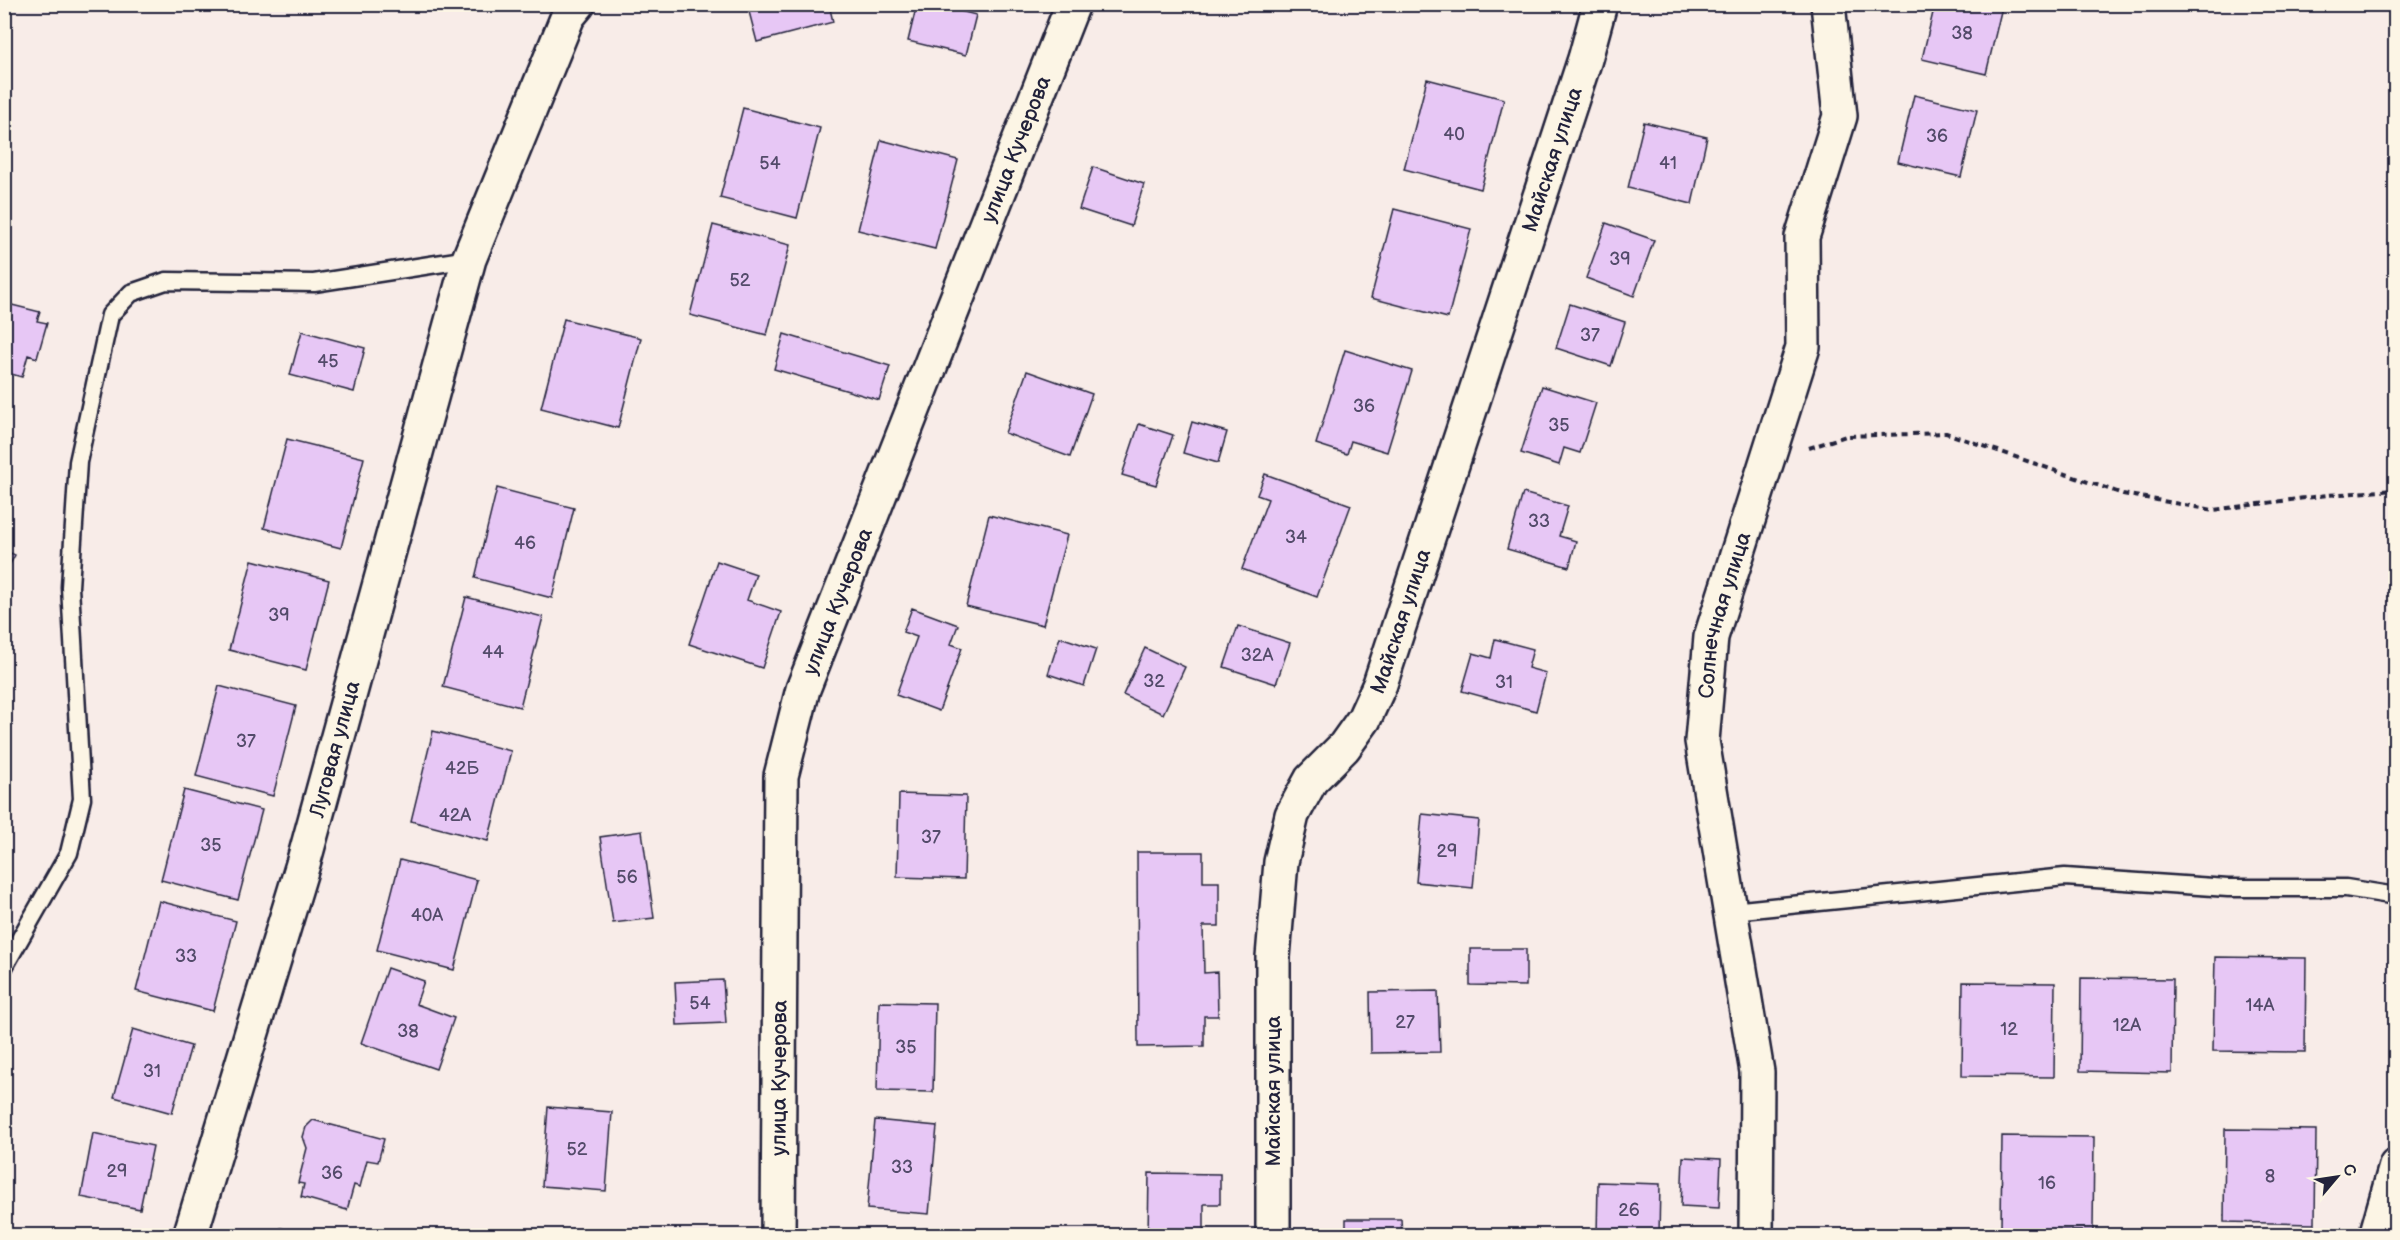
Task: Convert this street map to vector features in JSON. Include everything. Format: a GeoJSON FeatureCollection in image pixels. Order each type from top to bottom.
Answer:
{"type":"FeatureCollection","features":[{"type":"Feature","properties":{"kind":"street","name":"Луговая улица"},"geometry":{"type":"LineString","coordinates":[[190,1236],[303,864],[469,260],[568,16],[578,4]]}},
{"type":"Feature","properties":{"kind":"street","name":"улица Кучерова"},"geometry":{"type":"LineString","coordinates":[[778,1236],[781,776],[803,689],[1073,4]]}},
{"type":"Feature","properties":{"kind":"street","name":"Майская улица"},"geometry":{"type":"LineString","coordinates":[[1273,1236],[1273,957],[1281,862],[1292,814],[1311,780],[1344,747],[1364,719],[1380,684],[1585,59],[1600,4]]}},
{"type":"Feature","properties":{"kind":"street","name":"Солнечная улица"},"geometry":{"type":"LineString","coordinates":[[1756,1236],[1757,1072],[1702,741],[1711,637],[1803,347],[1802,237],[1840,116],[1828,4]]}},
{"type":"Feature","properties":{"kind":"street"},"geometry":{"type":"LineString","coordinates":[[2376,1236],[2396,1166]]}},
{"type":"Feature","properties":{"kind":"lane"},"geometry":{"type":"LineString","coordinates":[[4,967],[69,853],[82,799],[70,588],[78,462],[110,315],[131,293],[166,281],[314,283],[469,260]]}},
{"type":"Feature","properties":{"kind":"lane"},"geometry":{"type":"LineString","coordinates":[[1732,911],[2065,877],[2228,888],[2346,888],[2396,896]]}},
{"type":"Feature","properties":{"kind":"path"},"geometry":{"type":"LineString","coordinates":[[1766,463],[1846,436],[1946,433],[2123,494],[2213,510],[2328,495],[2396,490]]}},
{"type":"Feature","properties":{"kind":"building"},"geometry":{"type":"Polygon","coordinates":[[[747,4],[829,4],[833,22],[757,42],[747,4]]]}},
{"type":"Feature","properties":{"kind":"building"},"geometry":{"type":"Polygon","coordinates":[[[917,4],[932,4],[976,15],[966,55],[908,41],[917,4]]]}},
{"type":"Feature","properties":{"kind":"building"},"geometry":{"type":"Polygon","coordinates":[[[1935,4],[1989,4],[2002,7],[1986,74],[1922,59],[1935,4]]]}},
{"type":"Feature","properties":{"kind":"building"},"geometry":{"type":"Polygon","coordinates":[[[1427,79],[1504,99],[1481,189],[1404,169],[1427,79]]]}},
{"type":"Feature","properties":{"kind":"building"},"geometry":{"type":"Polygon","coordinates":[[[1914,95],[1977,110],[1961,177],[1898,162],[1914,95]]]}},
{"type":"Feature","properties":{"kind":"building"},"geometry":{"type":"Polygon","coordinates":[[[743,108],[820,128],[797,218],[720,198],[743,108]]]}},
{"type":"Feature","properties":{"kind":"building"},"geometry":{"type":"Polygon","coordinates":[[[1644,122],[1707,137],[1692,204],[1628,188],[1644,122]]]}},
{"type":"Feature","properties":{"kind":"building"},"geometry":{"type":"Polygon","coordinates":[[[881,140],[958,160],[935,249],[858,230],[881,140]]]}},
{"type":"Feature","properties":{"kind":"building"},"geometry":{"type":"Polygon","coordinates":[[[1093,167],[1144,184],[1131,226],[1079,209],[1093,167]]]}},
{"type":"Feature","properties":{"kind":"building"},"geometry":{"type":"Polygon","coordinates":[[[1394,209],[1471,229],[1448,318],[1371,298],[1394,209]]]}},
{"type":"Feature","properties":{"kind":"building"},"geometry":{"type":"Polygon","coordinates":[[[1606,223],[1654,240],[1634,296],[1586,278],[1606,223]]]}},
{"type":"Feature","properties":{"kind":"building"},"geometry":{"type":"Polygon","coordinates":[[[713,225],[790,245],[767,335],[690,315],[713,225]]]}},
{"type":"Feature","properties":{"kind":"building"},"geometry":{"type":"Polygon","coordinates":[[[4,303],[40,312],[37,321],[47,323],[37,358],[28,355],[22,377],[4,372],[4,303]]]}},
{"type":"Feature","properties":{"kind":"building"},"geometry":{"type":"Polygon","coordinates":[[[1570,304],[1625,322],[1611,366],[1556,348],[1570,304]]]}},
{"type":"Feature","properties":{"kind":"building"},"geometry":{"type":"Polygon","coordinates":[[[564,319],[641,338],[618,428],[541,408],[564,319]]]}},
{"type":"Feature","properties":{"kind":"building"},"geometry":{"type":"Polygon","coordinates":[[[302,331],[365,348],[354,392],[290,375],[302,331]]]}},
{"type":"Feature","properties":{"kind":"building"},"geometry":{"type":"Polygon","coordinates":[[[784,334],[890,366],[879,400],[774,369],[784,334]]]}},
{"type":"Feature","properties":{"kind":"building"},"geometry":{"type":"Polygon","coordinates":[[[1345,350],[1412,371],[1387,452],[1351,441],[1347,454],[1316,444],[1345,350]]]}},
{"type":"Feature","properties":{"kind":"building"},"geometry":{"type":"Polygon","coordinates":[[[1027,371],[1092,394],[1070,457],[1005,433],[1027,371]]]}},
{"type":"Feature","properties":{"kind":"building"},"geometry":{"type":"Polygon","coordinates":[[[1542,386],[1596,403],[1580,453],[1564,448],[1559,465],[1521,453],[1542,386]]]}},
{"type":"Feature","properties":{"kind":"building"},"geometry":{"type":"Polygon","coordinates":[[[1192,422],[1227,432],[1218,463],[1183,453],[1192,422]]]}},
{"type":"Feature","properties":{"kind":"building"},"geometry":{"type":"Polygon","coordinates":[[[1139,424],[1173,435],[1156,485],[1122,475],[1139,424]]]}},
{"type":"Feature","properties":{"kind":"building"},"geometry":{"type":"Polygon","coordinates":[[[287,439],[364,458],[341,548],[264,528],[287,439]]]}},
{"type":"Feature","properties":{"kind":"building"},"geometry":{"type":"Polygon","coordinates":[[[1265,474],[1351,505],[1317,597],[1242,569],[1268,499],[1257,495],[1265,474]]]}},
{"type":"Feature","properties":{"kind":"building"},"geometry":{"type":"Polygon","coordinates":[[[497,488],[574,508],[552,598],[475,578],[497,488]]]}},
{"type":"Feature","properties":{"kind":"building"},"geometry":{"type":"Polygon","coordinates":[[[1523,493],[1568,506],[1559,536],[1576,541],[1569,567],[1507,549],[1523,493]]]}},
{"type":"Feature","properties":{"kind":"building"},"geometry":{"type":"Polygon","coordinates":[[[989,515],[1067,535],[1043,625],[966,606],[989,515]]]}},
{"type":"Feature","properties":{"kind":"building"},"geometry":{"type":"Polygon","coordinates":[[[4,550],[15,555],[4,575],[4,550]]]}},
{"type":"Feature","properties":{"kind":"building"},"geometry":{"type":"Polygon","coordinates":[[[252,560],[329,580],[306,670],[229,650],[252,560]]]}},
{"type":"Feature","properties":{"kind":"building"},"geometry":{"type":"Polygon","coordinates":[[[717,561],[756,574],[747,600],[781,612],[762,668],[689,644],[717,561]]]}},
{"type":"Feature","properties":{"kind":"building"},"geometry":{"type":"Polygon","coordinates":[[[466,597],[543,617],[520,707],[443,687],[466,597]]]}},
{"type":"Feature","properties":{"kind":"building"},"geometry":{"type":"Polygon","coordinates":[[[912,608],[958,625],[951,644],[962,648],[939,711],[896,695],[917,637],[903,632],[912,608]]]}},
{"type":"Feature","properties":{"kind":"building"},"geometry":{"type":"Polygon","coordinates":[[[1238,626],[1290,643],[1276,684],[1224,667],[1238,626]]]}},
{"type":"Feature","properties":{"kind":"building"},"geometry":{"type":"Polygon","coordinates":[[[1060,637],[1096,649],[1084,686],[1048,674],[1060,637]]]}},
{"type":"Feature","properties":{"kind":"building"},"geometry":{"type":"Polygon","coordinates":[[[1495,639],[1533,649],[1528,668],[1546,673],[1536,711],[1462,691],[1473,653],[1491,658],[1495,639]]]}},
{"type":"Feature","properties":{"kind":"building"},"geometry":{"type":"Polygon","coordinates":[[[1145,648],[1185,667],[1163,714],[1123,695],[1145,648]]]}},
{"type":"Feature","properties":{"kind":"building"},"geometry":{"type":"Polygon","coordinates":[[[219,686],[296,706],[273,796],[196,776],[219,686]]]}},
{"type":"Feature","properties":{"kind":"building"},"geometry":{"type":"Polygon","coordinates":[[[433,731],[511,751],[488,841],[411,821],[433,731]]]}},
{"type":"Feature","properties":{"kind":"building"},"geometry":{"type":"Polygon","coordinates":[[[184,790],[262,810],[238,900],[161,880],[184,790]]]}},
{"type":"Feature","properties":{"kind":"building"},"geometry":{"type":"Polygon","coordinates":[[[899,794],[966,796],[964,879],[897,877],[899,794]]]}},
{"type":"Feature","properties":{"kind":"building"},"geometry":{"type":"Polygon","coordinates":[[[1422,814],[1479,820],[1473,888],[1416,882],[1422,814]]]}},
{"type":"Feature","properties":{"kind":"building"},"geometry":{"type":"Polygon","coordinates":[[[642,831],[654,918],[613,923],[600,837],[642,831]]]}},
{"type":"Feature","properties":{"kind":"building"},"geometry":{"type":"Polygon","coordinates":[[[1137,852],[1203,852],[1203,882],[1219,882],[1219,926],[1203,926],[1204,973],[1217,972],[1218,1016],[1204,1016],[1204,1046],[1138,1047],[1137,852]]]}},
{"type":"Feature","properties":{"kind":"building"},"geometry":{"type":"Polygon","coordinates":[[[400,860],[477,880],[454,970],[377,950],[400,860]]]}},
{"type":"Feature","properties":{"kind":"building"},"geometry":{"type":"Polygon","coordinates":[[[159,901],[236,921],[213,1011],[136,991],[159,901]]]}},
{"type":"Feature","properties":{"kind":"building"},"geometry":{"type":"Polygon","coordinates":[[[1470,949],[1526,949],[1526,986],[1470,985],[1470,949]]]}},
{"type":"Feature","properties":{"kind":"building"},"geometry":{"type":"Polygon","coordinates":[[[2215,957],[2306,958],[2305,1052],[2213,1051],[2215,957]]]}},
{"type":"Feature","properties":{"kind":"building"},"geometry":{"type":"Polygon","coordinates":[[[387,968],[424,981],[416,1004],[454,1018],[436,1069],[361,1043],[387,968]]]}},
{"type":"Feature","properties":{"kind":"building"},"geometry":{"type":"Polygon","coordinates":[[[2081,978],[2173,979],[2172,1073],[2080,1071],[2081,978]]]}},
{"type":"Feature","properties":{"kind":"building"},"geometry":{"type":"Polygon","coordinates":[[[723,980],[726,1023],[677,1025],[675,982],[723,980]]]}},
{"type":"Feature","properties":{"kind":"building"},"geometry":{"type":"Polygon","coordinates":[[[1963,982],[2055,983],[2054,1077],[1962,1076],[1963,982]]]}},
{"type":"Feature","properties":{"kind":"building"},"geometry":{"type":"Polygon","coordinates":[[[1438,991],[1440,1052],[1371,1053],[1370,992],[1438,991]]]}},
{"type":"Feature","properties":{"kind":"building"},"geometry":{"type":"Polygon","coordinates":[[[879,1002],[935,1003],[933,1092],[877,1091],[879,1002]]]}},
{"type":"Feature","properties":{"kind":"building"},"geometry":{"type":"Polygon","coordinates":[[[133,1029],[191,1046],[172,1113],[114,1097],[133,1029]]]}},
{"type":"Feature","properties":{"kind":"building"},"geometry":{"type":"Polygon","coordinates":[[[548,1107],[612,1112],[606,1191],[542,1186],[548,1107]]]}},
{"type":"Feature","properties":{"kind":"building"},"geometry":{"type":"Polygon","coordinates":[[[313,1120],[384,1139],[378,1162],[367,1160],[360,1187],[354,1185],[347,1210],[301,1197],[304,1184],[298,1183],[307,1148],[303,1137],[306,1127],[313,1120]]]}},
{"type":"Feature","properties":{"kind":"building"},"geometry":{"type":"Polygon","coordinates":[[[875,1120],[937,1126],[929,1214],[867,1209],[875,1120]]]}},
{"type":"Feature","properties":{"kind":"building"},"geometry":{"type":"Polygon","coordinates":[[[2225,1129],[2316,1130],[2315,1224],[2224,1222],[2225,1129]]]}},
{"type":"Feature","properties":{"kind":"building"},"geometry":{"type":"Polygon","coordinates":[[[93,1133],[153,1146],[140,1209],[81,1197],[93,1133]]]}},
{"type":"Feature","properties":{"kind":"building"},"geometry":{"type":"Polygon","coordinates":[[[2002,1136],[2094,1137],[2093,1231],[2001,1229],[2002,1136]]]}},
{"type":"Feature","properties":{"kind":"building"},"geometry":{"type":"Polygon","coordinates":[[[1683,1157],[1721,1159],[1719,1208],[1681,1206],[1683,1157]]]}},
{"type":"Feature","properties":{"kind":"building"},"geometry":{"type":"Polygon","coordinates":[[[1149,1173],[1220,1174],[1220,1204],[1204,1204],[1204,1236],[1148,1236],[1149,1173]]]}},
{"type":"Feature","properties":{"kind":"building"},"geometry":{"type":"Polygon","coordinates":[[[1598,1182],[1660,1184],[1659,1236],[1597,1236],[1598,1182]]]}},
{"type":"Feature","properties":{"kind":"building"},"geometry":{"type":"Polygon","coordinates":[[[1346,1219],[1401,1219],[1402,1236],[1346,1236],[1346,1219]]]}},
{"type":"Feature","properties":{"kind":"building"},"geometry":{"type":"Polygon","coordinates":[[[281,1228],[312,1236],[279,1236],[281,1228]]]}},
{"type":"Feature","properties":{"kind":"building"},"geometry":{"type":"Polygon","coordinates":[[[620,1234],[720,1235],[620,1236],[620,1234]]]}}]}
